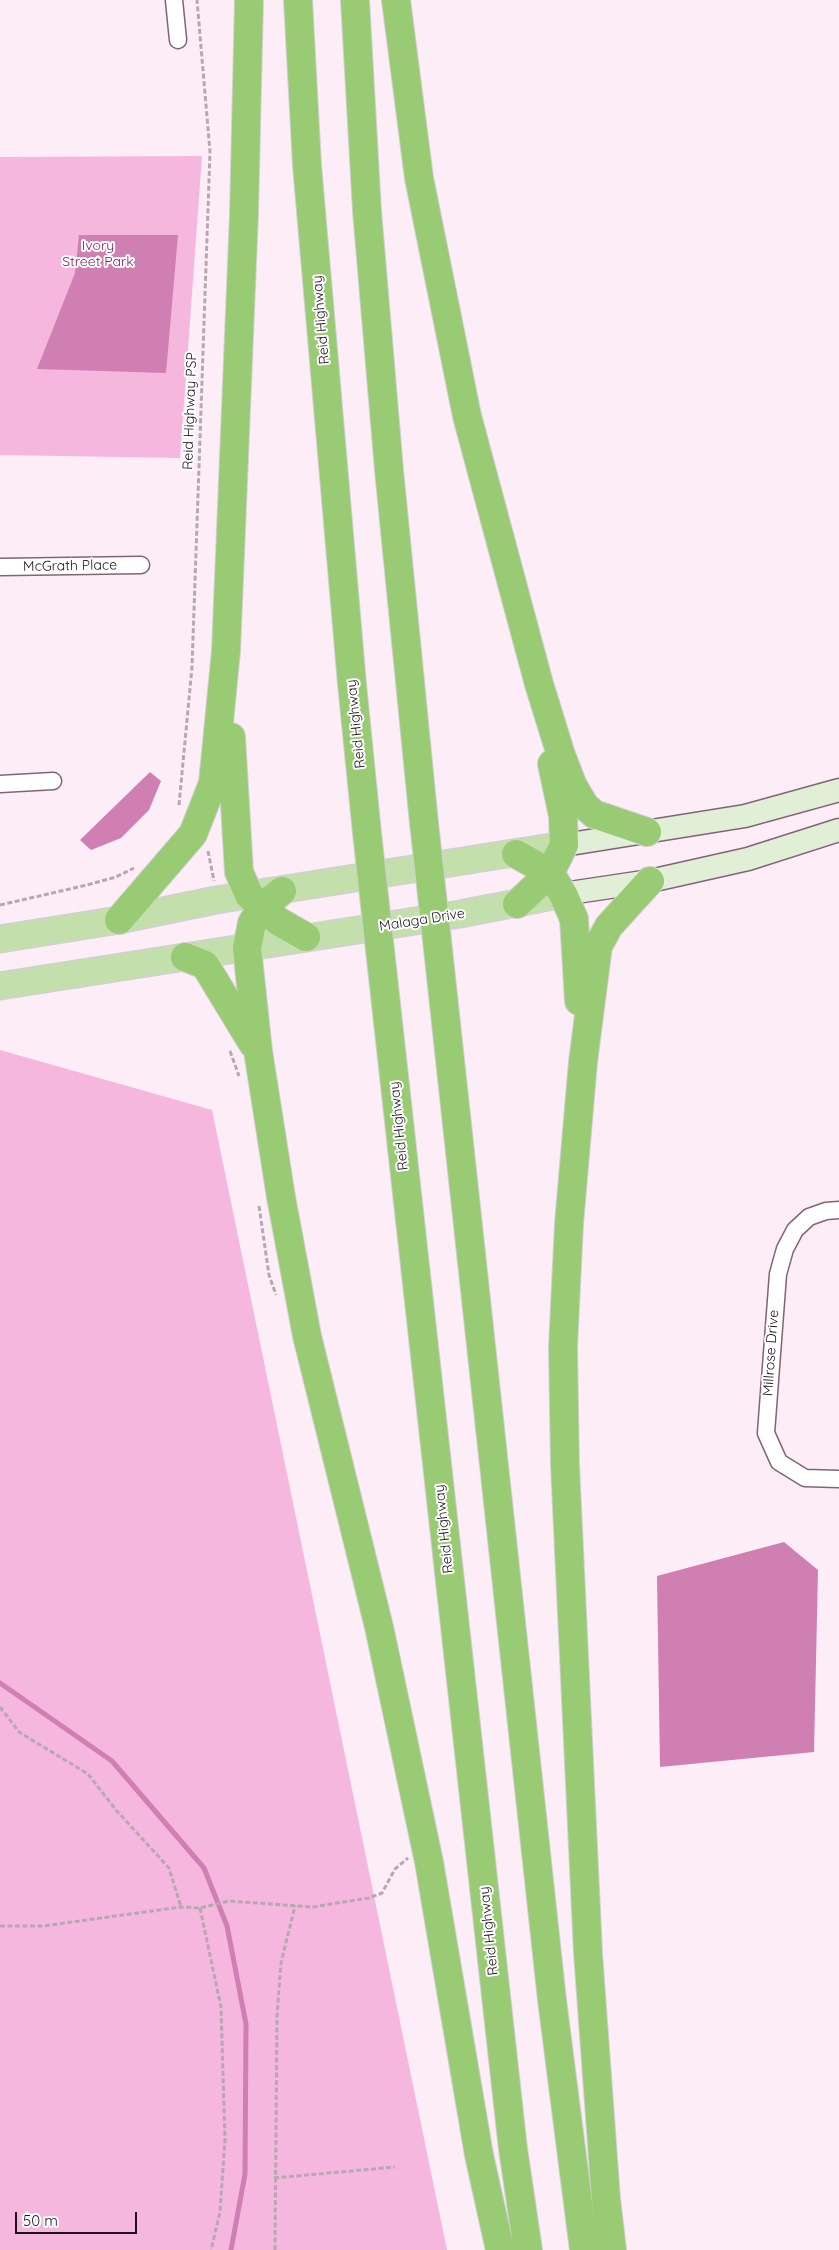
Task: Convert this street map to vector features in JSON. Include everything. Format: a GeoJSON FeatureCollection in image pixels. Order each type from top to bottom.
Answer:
{"type":"FeatureCollection","features":[{"type":"Feature","properties":{"kind":"highway"},"geometry":{"type":"LineString","coordinates":[[119,920],[193,834],[213,782],[226,651],[244,214],[249,0]]}},
{"type":"Feature","properties":{"kind":"highway","name":"Reid Highway"},"geometry":{"type":"LineString","coordinates":[[298,0],[307,165],[352,684],[367,833],[511,2130],[528,2250]]}},
{"type":"Feature","properties":{"kind":"highway"},"geometry":{"type":"LineString","coordinates":[[354,0],[367,211],[388,460],[424,823],[552,2000],[584,2250]]}},
{"type":"Feature","properties":{"kind":"highway"},"geometry":{"type":"LineString","coordinates":[[396,0],[419,178],[466,416],[539,684],[561,755],[573,786],[585,806],[594,814],[647,832]]}},
{"type":"Feature","properties":{"kind":"highway"},"geometry":{"type":"LineString","coordinates":[[226,651],[240,872],[264,898],[278,921],[306,937]]}},
{"type":"Feature","properties":{"kind":"highway"},"geometry":{"type":"LineString","coordinates":[[539,684],[562,816],[564,845],[557,883]]}},
{"type":"Feature","properties":{"kind":"highway"},"geometry":{"type":"LineString","coordinates":[[516,854],[557,883],[574,919],[583,1062]]}},
{"type":"Feature","properties":{"kind":"highway"},"geometry":{"type":"LineString","coordinates":[[612,2250],[606,2199],[588,1954],[565,1465],[563,1347],[569,1224],[583,1062],[598,946],[609,926],[650,881]]}},
{"type":"Feature","properties":{"kind":"highway"},"geometry":{"type":"LineString","coordinates":[[517,904],[557,883]]}},
{"type":"Feature","properties":{"kind":"highway"},"geometry":{"type":"LineString","coordinates":[[264,898],[252,923],[247,948],[258,1052],[281,1197],[307,1336],[379,1627],[427,1853],[479,2155],[500,2250]]}},
{"type":"Feature","properties":{"kind":"highway"},"geometry":{"type":"LineString","coordinates":[[185,957],[205,965],[220,986],[258,1052]]}},
{"type":"Feature","properties":{"kind":"main road"},"geometry":{"type":"LineString","coordinates":[[0,939],[119,920],[216,900],[264,898],[564,845],[745,816],[839,790]]}},
{"type":"Feature","properties":{"kind":"main road"},"geometry":{"type":"LineString","coordinates":[[557,883],[650,881],[748,859],[839,830]]}},
{"type":"Feature","properties":{"kind":"main road","name":"Malaga Drive"},"geometry":{"type":"LineString","coordinates":[[0,986],[517,904]]}},
{"type":"Feature","properties":{"kind":"street"},"geometry":{"type":"LineString","coordinates":[[174,0],[178,40]]}},
{"type":"Feature","properties":{"kind":"street","name":"McGrath Place"},"geometry":{"type":"LineString","coordinates":[[0,568],[141,565]]}},
{"type":"Feature","properties":{"kind":"street"},"geometry":{"type":"LineString","coordinates":[[0,784],[53,781]]}},
{"type":"Feature","properties":{"kind":"street","name":"Millrose Drive"},"geometry":{"type":"LineString","coordinates":[[839,1210],[826,1211],[809,1217],[795,1230],[785,1249],[778,1274],[766,1433],[779,1462],[805,1478],[839,1479]]}},
{"type":"Feature","properties":{"kind":"path","name":"Reid Highway PSP"},"geometry":{"type":"LineString","coordinates":[[178,812],[192,667],[210,160],[210,137],[198,0]]}},
{"type":"Feature","properties":{"kind":"path"},"geometry":{"type":"LineString","coordinates":[[0,904],[116,877],[140,865]]}},
{"type":"Feature","properties":{"kind":"path"},"geometry":{"type":"LineString","coordinates":[[214,874],[216,900]]}},
{"type":"Feature","properties":{"kind":"path"},"geometry":{"type":"LineString","coordinates":[[0,1707],[19,1732],[88,1774],[116,1810],[169,1868],[181,1907]]}},
{"type":"Feature","properties":{"kind":"path"},"geometry":{"type":"LineString","coordinates":[[0,1926],[43,1926],[181,1907],[200,1908],[229,1901],[312,1907],[368,1898],[382,1893],[395,1869],[410,1856]]}},
{"type":"Feature","properties":{"kind":"path"},"geometry":{"type":"LineString","coordinates":[[275,2250],[274,2178],[277,2007],[281,1963],[295,1906]]}},
{"type":"Feature","properties":{"kind":"path"},"geometry":{"type":"LineString","coordinates":[[200,1908],[221,2007],[225,2140],[220,2212],[212,2250]]}},
{"type":"Feature","properties":{"kind":"path"},"geometry":{"type":"LineString","coordinates":[[274,2178],[395,2166]]}},
{"type":"Feature","properties":{"kind":"green space","name":"Ivory Street Park"},"geometry":{"type":"Polygon","coordinates":[[[202,156],[180,458],[0,455],[0,157],[202,156]]]}},
{"type":"Feature","properties":{"kind":"green space"},"geometry":{"type":"Polygon","coordinates":[[[0,1050],[212,1110],[447,2250],[0,2250],[0,1050]]]}},
{"type":"Feature","properties":{"kind":"shaded area"},"geometry":{"type":"Polygon","coordinates":[[[79,235],[178,235],[166,373],[37,369],[75,273],[79,235]]]}},
{"type":"Feature","properties":{"kind":"shaded area"},"geometry":{"type":"Polygon","coordinates":[[[150,772],[161,781],[149,810],[121,838],[91,850],[80,840],[150,772]]]}},
{"type":"Feature","properties":{"kind":"shaded area"},"geometry":{"type":"Polygon","coordinates":[[[784,1542],[818,1570],[814,1752],[660,1767],[657,1576],[784,1542]]]}},
{"type":"Feature","properties":{"kind":"waterway"},"geometry":{"type":"LineString","coordinates":[[0,1683],[112,1761],[204,1868],[227,1926],[246,2024],[245,2174],[231,2250]]}}]}
